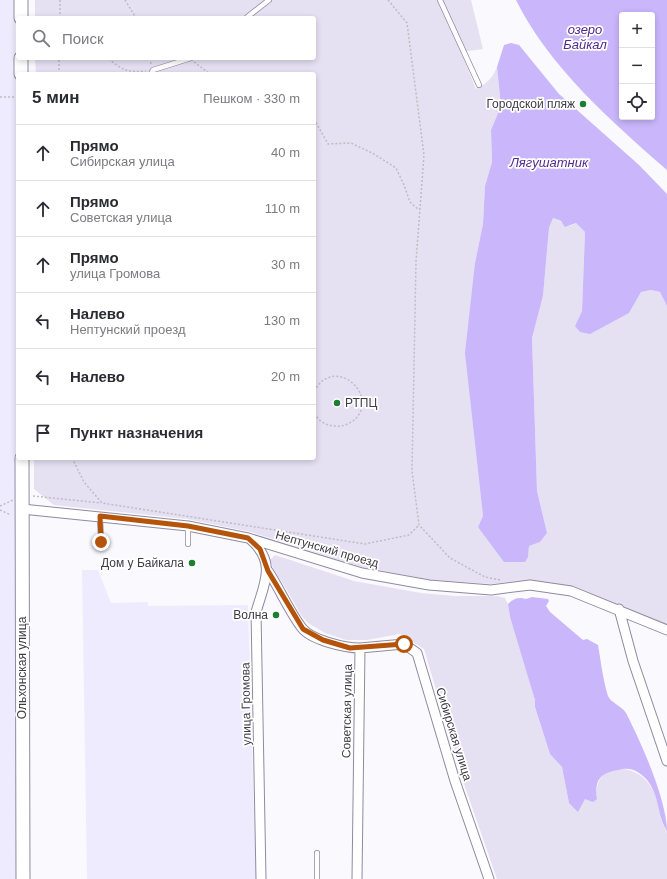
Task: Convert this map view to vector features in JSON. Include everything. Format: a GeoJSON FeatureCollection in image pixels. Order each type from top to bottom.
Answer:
{"type":"FeatureCollection","features":[{"type":"Feature","properties":{"kind":"street"},"geometry":{"type":"LineString","coordinates":[[21,0],[21,16]]}},
{"type":"Feature","properties":{"kind":"street"},"geometry":{"type":"LineString","coordinates":[[21,60],[21,72]]}},
{"type":"Feature","properties":{"kind":"street","name":"Ольхонская улица"},"geometry":{"type":"LineString","coordinates":[[22,460],[23,879]]}},
{"type":"Feature","properties":{"kind":"street","name":"Нептунский проезд"},"geometry":{"type":"LineString","coordinates":[[22,514],[100,516],[188,526],[248,538],[362,573],[429,585],[490,590],[530,585],[571,591],[619,609],[667,630]]}},
{"type":"Feature","properties":{"kind":"street"},"geometry":{"type":"LineString","coordinates":[[248,538],[260,549],[268,571]]}},
{"type":"Feature","properties":{"kind":"street","name":"Советская улица"},"geometry":{"type":"LineString","coordinates":[[268,571],[303,629],[323,640],[350,648],[360,648],[357,879]]}},
{"type":"Feature","properties":{"kind":"street","name":"улица Громова"},"geometry":{"type":"LineString","coordinates":[[261,879],[256,612],[268,571]]}},
{"type":"Feature","properties":{"kind":"street"},"geometry":{"type":"LineString","coordinates":[[619,609],[633,661],[667,761]]}},
{"type":"Feature","properties":{"kind":"street","name":"Сибирская улица"},"geometry":{"type":"LineString","coordinates":[[360,648],[404,644],[418,653],[455,781],[488,879]]}},
{"type":"Feature","properties":{"kind":"lane"},"geometry":{"type":"LineString","coordinates":[[249,16],[269,0]]}},
{"type":"Feature","properties":{"kind":"lane"},"geometry":{"type":"LineString","coordinates":[[440,0],[479,85]]}},
{"type":"Feature","properties":{"kind":"lane"},"geometry":{"type":"LineString","coordinates":[[152,72],[187,60]]}},
{"type":"Feature","properties":{"kind":"lane"},"geometry":{"type":"LineString","coordinates":[[100,516],[101,542]]}},
{"type":"Feature","properties":{"kind":"lane"},"geometry":{"type":"LineString","coordinates":[[188,526],[188,544]]}},
{"type":"Feature","properties":{"kind":"lane"},"geometry":{"type":"LineString","coordinates":[[317,853],[317,879]]}},
{"type":"Feature","properties":{"kind":"path"},"geometry":{"type":"LineString","coordinates":[[60,0],[60,16]]}},
{"type":"Feature","properties":{"kind":"path"},"geometry":{"type":"LineString","coordinates":[[125,0],[135,16]]}},
{"type":"Feature","properties":{"kind":"path"},"geometry":{"type":"LineString","coordinates":[[388,0],[407,23],[424,154],[416,261],[412,471],[419,526],[450,558],[484,576],[507,581]]}},
{"type":"Feature","properties":{"kind":"path"},"geometry":{"type":"LineString","coordinates":[[59,60],[59,72]]}},
{"type":"Feature","properties":{"kind":"path"},"geometry":{"type":"LineString","coordinates":[[110,60],[117,67],[133,72],[152,72]]}},
{"type":"Feature","properties":{"kind":"path"},"geometry":{"type":"LineString","coordinates":[[191,60],[207,72]]}},
{"type":"Feature","properties":{"kind":"path"},"geometry":{"type":"LineString","coordinates":[[0,97],[16,97]]}},
{"type":"Feature","properties":{"kind":"path"},"geometry":{"type":"LineString","coordinates":[[316,123],[328,144],[351,143],[374,154],[396,168],[410,202],[420,210]]}},
{"type":"Feature","properties":{"kind":"path"},"geometry":{"type":"LineString","coordinates":[[316,389],[323,380],[331,377],[346,378],[358,388],[362,404],[360,412],[355,419],[348,424],[339,427],[330,426],[322,422],[316,414]]}},
{"type":"Feature","properties":{"kind":"path"},"geometry":{"type":"LineString","coordinates":[[73,460],[84,482],[102,503]]}},
{"type":"Feature","properties":{"kind":"path"},"geometry":{"type":"LineString","coordinates":[[22,495],[102,503],[365,544],[409,535],[419,526]]}},
{"type":"Feature","properties":{"kind":"path"},"geometry":{"type":"LineString","coordinates":[[0,510],[22,514]]}},
{"type":"Feature","properties":{"kind":"shaded area"},"geometry":{"type":"Polygon","coordinates":[[[0,0],[15,0],[17,879],[0,879],[0,0]]]}},
{"type":"Feature","properties":{"kind":"shaded area"},"geometry":{"type":"Polygon","coordinates":[[[35,0],[471,0],[483,49],[461,52],[476,89],[489,80],[497,67],[501,106],[491,130],[492,162],[485,186],[483,224],[475,263],[470,397],[483,516],[478,527],[528,557],[529,546],[540,542],[547,533],[537,491],[532,338],[543,296],[549,228],[553,218],[570,226],[576,223],[585,232],[582,311],[575,326],[629,313],[641,292],[651,290],[660,292],[667,306],[667,625],[574,587],[529,580],[491,584],[432,580],[362,567],[251,532],[187,519],[54,505],[34,489],[34,460],[316,460],[316,72],[36,72],[35,60],[316,60],[316,16],[35,16],[35,0]]]}},
{"type":"Feature","properties":{"kind":"shaded area"},"geometry":{"type":"Polygon","coordinates":[[[275,555],[354,581],[421,593],[455,596],[497,596],[505,598],[535,700],[535,707],[550,754],[562,767],[569,803],[585,799],[597,799],[597,787],[600,779],[614,769],[633,771],[641,776],[654,792],[667,833],[667,879],[497,879],[463,781],[424,649],[400,634],[367,640],[346,640],[325,633],[308,623],[301,615],[274,570],[270,560],[275,555]]]}},
{"type":"Feature","properties":{"kind":"shaded area"},"geometry":{"type":"Polygon","coordinates":[[[82,570],[98,570],[111,603],[148,602],[148,606],[248,605],[256,879],[87,879],[82,570]]]}},
{"type":"Feature","properties":{"kind":"water","name":"озеро Байкал"},"geometry":{"type":"Polygon","coordinates":[[[516,0],[667,0],[667,170],[625,133],[583,92],[546,48],[530,25],[516,0]]]}},
{"type":"Feature","properties":{"kind":"water","name":"Лягушатник"},"geometry":{"type":"Polygon","coordinates":[[[511,43],[519,45],[559,94],[639,165],[667,194],[667,306],[660,292],[651,290],[641,292],[629,313],[590,334],[580,332],[575,326],[582,311],[585,232],[576,223],[565,227],[561,221],[553,218],[549,228],[543,296],[532,338],[537,491],[547,533],[540,542],[529,546],[528,557],[525,562],[504,562],[478,527],[483,516],[465,353],[475,263],[483,224],[485,186],[492,162],[491,130],[501,106],[497,67],[504,45],[511,43]]]}},
{"type":"Feature","properties":{"kind":"water"},"geometry":{"type":"Polygon","coordinates":[[[532,597],[548,599],[549,601],[546,606],[550,612],[583,640],[587,639],[598,645],[603,677],[608,696],[626,713],[646,755],[663,804],[667,832],[652,787],[644,777],[631,769],[621,769],[603,775],[596,787],[597,799],[593,802],[585,799],[578,812],[569,803],[562,767],[550,754],[535,707],[535,700],[510,617],[508,604],[512,600],[517,598],[526,599],[532,597]]]}},
{"type":"Feature","properties":{"kind":"place","name":"Городской пляж"},"geometry":{"type":"Point","coordinates":[583,104]}},
{"type":"Feature","properties":{"kind":"place","name":"РТПЦ"},"geometry":{"type":"Point","coordinates":[337,403]}},
{"type":"Feature","properties":{"kind":"place","name":"Дом у Байкала"},"geometry":{"type":"Point","coordinates":[192,563]}},
{"type":"Feature","properties":{"kind":"place","name":"Волна"},"geometry":{"type":"Point","coordinates":[276,615]}},
{"type":"Feature","properties":{"kind":"route"},"geometry":{"type":"LineString","coordinates":[[101,542],[100,516],[188,526],[248,538],[260,549],[268,571],[303,629],[323,640],[350,648],[404,644]]}}]}
